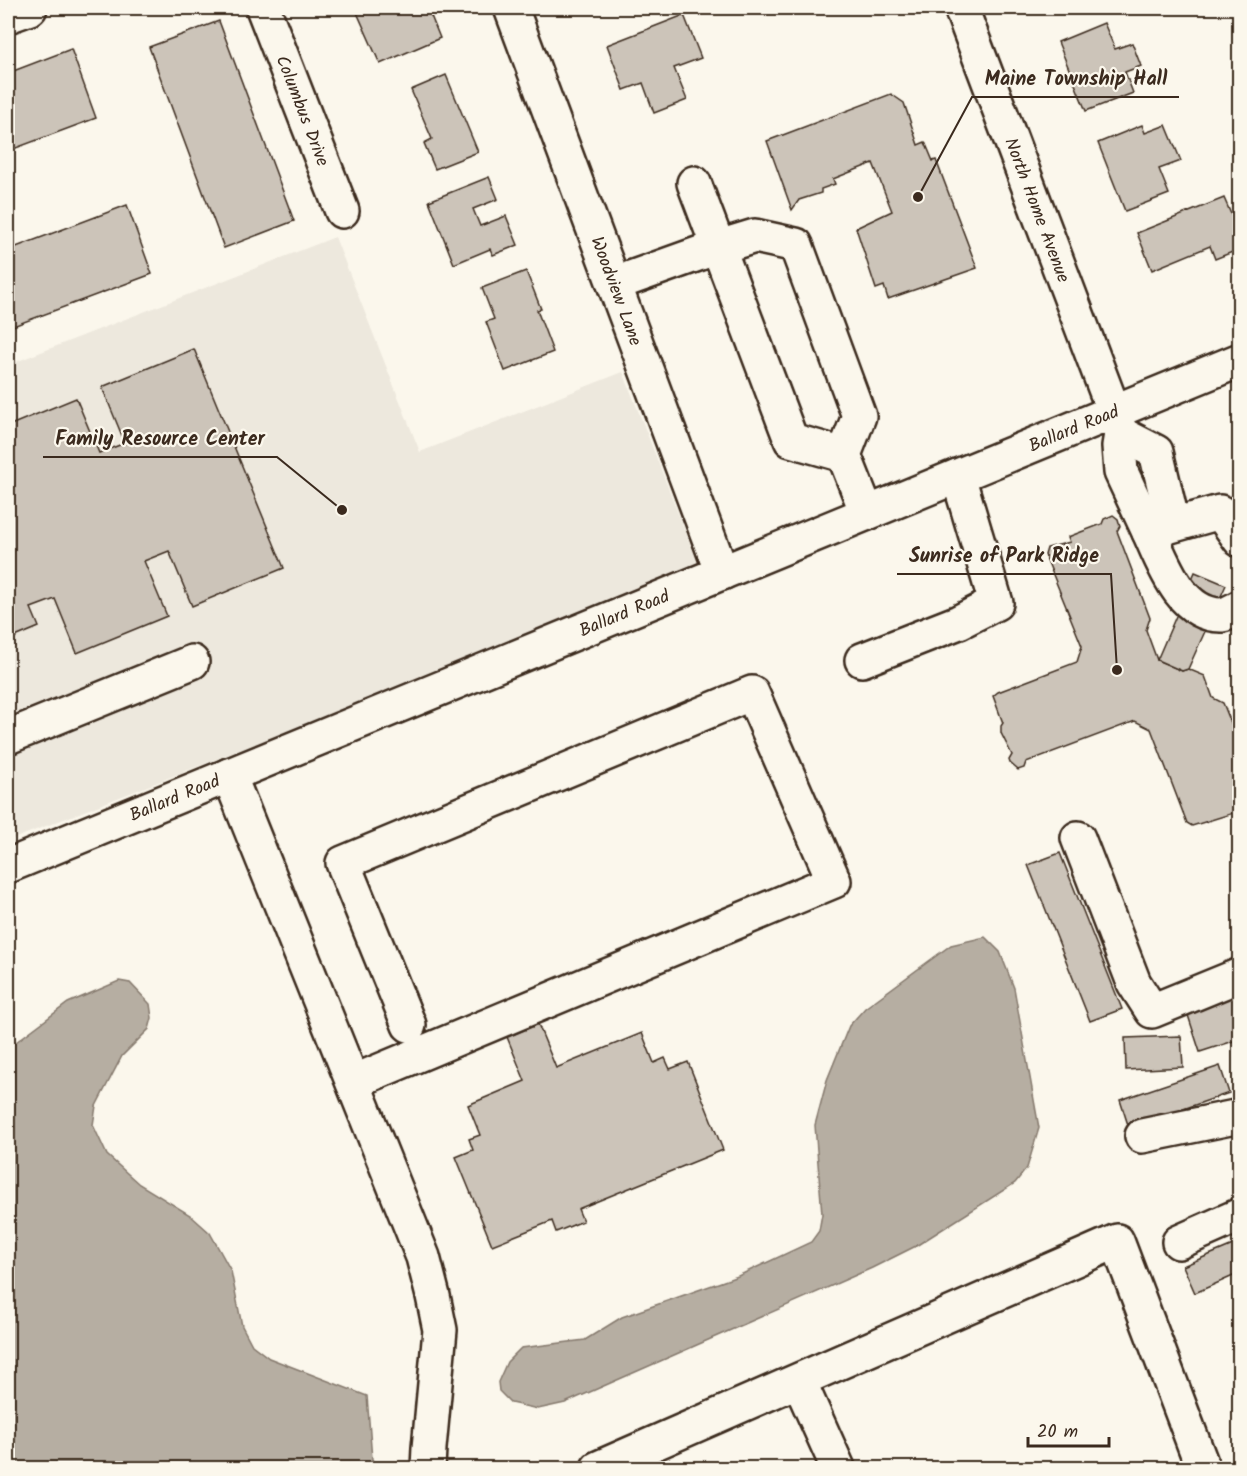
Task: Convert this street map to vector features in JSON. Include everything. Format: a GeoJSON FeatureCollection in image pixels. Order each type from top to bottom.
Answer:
{"type":"FeatureCollection","features":[{"type":"Feature","properties":{"kind":"street"},"geometry":{"type":"LineString","coordinates":[[8,16],[30,8]]}},
{"type":"Feature","properties":{"kind":"street","name":"Columbus Drive"},"geometry":{"type":"LineString","coordinates":[[263,8],[342,211]]}},
{"type":"Feature","properties":{"kind":"street","name":"Woodview Lane"},"geometry":{"type":"LineString","coordinates":[[511,8],[722,573]]}},
{"type":"Feature","properties":{"kind":"street","name":"North Home Avenue"},"geometry":{"type":"LineString","coordinates":[[962,8],[1117,423]]}},
{"type":"Feature","properties":{"kind":"street"},"geometry":{"type":"LineString","coordinates":[[694,183],[791,440],[844,455]]}},
{"type":"Feature","properties":{"kind":"street"},"geometry":{"type":"LineString","coordinates":[[614,284],[755,236],[796,245],[859,416],[844,455],[867,513]]}},
{"type":"Feature","properties":{"kind":"street","name":"Ballard Road"},"geometry":{"type":"LineString","coordinates":[[8,866],[958,476],[1117,423],[1239,360]]}},
{"type":"Feature","properties":{"kind":"street"},"geometry":{"type":"LineString","coordinates":[[1117,423],[1121,472],[1161,528],[1177,589],[1200,611],[1224,615],[1239,608]]}},
{"type":"Feature","properties":{"kind":"street"},"geometry":{"type":"LineString","coordinates":[[862,660],[959,622],[996,603],[958,476]]}},
{"type":"Feature","properties":{"kind":"street"},"geometry":{"type":"LineString","coordinates":[[1161,528],[1220,512],[1239,540]]}},
{"type":"Feature","properties":{"kind":"street"},"geometry":{"type":"LineString","coordinates":[[8,737],[192,662]]}},
{"type":"Feature","properties":{"kind":"street"},"geometry":{"type":"LineString","coordinates":[[353,1082],[834,881],[752,693],[343,863],[409,1025]]}},
{"type":"Feature","properties":{"kind":"street"},"geometry":{"type":"LineString","coordinates":[[229,775],[423,1257],[440,1330],[428,1468]]}},
{"type":"Feature","properties":{"kind":"street"},"geometry":{"type":"LineString","coordinates":[[1078,838],[1134,983],[1152,1011],[1239,975]]}},
{"type":"Feature","properties":{"kind":"street"},"geometry":{"type":"LineString","coordinates":[[1142,1136],[1239,1116]]}},
{"type":"Feature","properties":{"kind":"street"},"geometry":{"type":"LineString","coordinates":[[1179,1242],[1239,1215]]}},
{"type":"Feature","properties":{"kind":"street"},"geometry":{"type":"LineString","coordinates":[[598,1468],[1117,1241],[1203,1468]]}},
{"type":"Feature","properties":{"kind":"street"},"geometry":{"type":"LineString","coordinates":[[799,1381],[838,1468]]}},
{"type":"Feature","properties":{"kind":"shaded area"},"geometry":{"type":"Polygon","coordinates":[[[335,237],[420,452],[623,372],[700,569],[8,841],[8,365],[335,237]]]}},
{"type":"Feature","properties":{"kind":"shaded area"},"geometry":{"type":"Polygon","coordinates":[[[985,937],[1000,952],[1014,988],[1039,1128],[1027,1168],[1015,1183],[916,1246],[872,1268],[565,1403],[538,1409],[511,1403],[499,1391],[498,1382],[507,1362],[521,1348],[585,1340],[622,1317],[738,1276],[811,1242],[819,1231],[822,1214],[815,1125],[827,1080],[849,1026],[865,1008],[951,945],[985,937]]]}},
{"type":"Feature","properties":{"kind":"shaded area"},"geometry":{"type":"Polygon","coordinates":[[[119,981],[130,983],[150,1004],[152,1018],[149,1029],[122,1056],[96,1106],[93,1125],[107,1155],[139,1184],[190,1215],[210,1233],[231,1271],[242,1326],[252,1345],[269,1358],[367,1396],[372,1459],[376,1468],[8,1468],[8,1048],[68,1003],[119,981]]]}},
{"type":"Feature","properties":{"kind":"building"},"geometry":{"type":"Polygon","coordinates":[[[355,8],[423,8],[425,13],[429,11],[440,38],[380,64],[355,8]]]}},
{"type":"Feature","properties":{"kind":"building"},"geometry":{"type":"Polygon","coordinates":[[[684,15],[701,58],[674,68],[687,100],[654,113],[643,83],[624,90],[607,45],[684,15]]]}},
{"type":"Feature","properties":{"kind":"building"},"geometry":{"type":"Polygon","coordinates":[[[219,21],[294,221],[224,248],[149,47],[219,21]]]}},
{"type":"Feature","properties":{"kind":"building"},"geometry":{"type":"Polygon","coordinates":[[[1104,23],[1115,49],[1132,43],[1141,66],[1125,72],[1133,93],[1086,111],[1058,42],[1104,23]]]}},
{"type":"Feature","properties":{"kind":"building"},"geometry":{"type":"Polygon","coordinates":[[[71,49],[96,118],[8,151],[8,73],[71,49]]]}},
{"type":"Feature","properties":{"kind":"building"},"geometry":{"type":"Polygon","coordinates":[[[446,75],[478,152],[435,169],[424,143],[432,139],[411,90],[446,75]]]}},
{"type":"Feature","properties":{"kind":"building"},"geometry":{"type":"Polygon","coordinates":[[[891,94],[904,103],[918,145],[925,142],[933,161],[936,160],[977,268],[888,299],[884,286],[876,289],[856,228],[892,211],[873,163],[833,179],[835,184],[821,189],[821,193],[799,200],[792,210],[767,141],[891,94]]]}},
{"type":"Feature","properties":{"kind":"building"},"geometry":{"type":"Polygon","coordinates":[[[1142,125],[1145,133],[1166,125],[1181,161],[1159,169],[1169,194],[1125,211],[1098,143],[1142,125]]]}},
{"type":"Feature","properties":{"kind":"building"},"geometry":{"type":"Polygon","coordinates":[[[489,177],[498,199],[473,209],[480,226],[506,216],[518,245],[493,255],[490,249],[454,264],[429,201],[489,177]]]}},
{"type":"Feature","properties":{"kind":"building"},"geometry":{"type":"Polygon","coordinates":[[[1224,198],[1240,235],[1240,249],[1215,259],[1210,246],[1152,270],[1137,233],[1224,198]]]}},
{"type":"Feature","properties":{"kind":"building"},"geometry":{"type":"Polygon","coordinates":[[[127,205],[152,274],[8,328],[8,250],[127,205]]]}},
{"type":"Feature","properties":{"kind":"building"},"geometry":{"type":"Polygon","coordinates":[[[526,271],[541,309],[537,310],[553,352],[505,371],[486,322],[494,319],[482,288],[526,271]]]}},
{"type":"Feature","properties":{"kind":"building"},"geometry":{"type":"Polygon","coordinates":[[[194,349],[284,568],[192,606],[169,551],[144,561],[167,616],[77,653],[55,599],[31,608],[39,627],[8,640],[8,426],[76,398],[99,453],[125,443],[102,387],[194,349]]]}},
{"type":"Feature","properties":{"kind":"building"},"geometry":{"type":"Polygon","coordinates":[[[1113,515],[1118,519],[1120,526],[1117,531],[1150,618],[1146,630],[1157,660],[1182,671],[1188,669],[1205,676],[1213,698],[1223,703],[1240,745],[1240,811],[1192,826],[1187,823],[1151,729],[1135,721],[1026,762],[1024,768],[1018,770],[1010,763],[1012,755],[1001,733],[1003,723],[993,696],[998,692],[1077,662],[1082,646],[1045,555],[1047,548],[1070,542],[1068,537],[1102,524],[1104,519],[1113,515]]]}},
{"type":"Feature","properties":{"kind":"building"},"geometry":{"type":"Polygon","coordinates":[[[1195,572],[1226,585],[1188,669],[1182,671],[1157,660],[1195,572]]]}},
{"type":"Feature","properties":{"kind":"building"},"geometry":{"type":"Polygon","coordinates":[[[1060,853],[1122,1009],[1090,1021],[1028,865],[1060,853]]]}},
{"type":"Feature","properties":{"kind":"building"},"geometry":{"type":"Polygon","coordinates":[[[1240,991],[1240,1039],[1200,1052],[1186,1009],[1240,991]]]}},
{"type":"Feature","properties":{"kind":"building"},"geometry":{"type":"Polygon","coordinates":[[[538,1024],[556,1068],[642,1033],[654,1063],[665,1058],[670,1069],[688,1062],[723,1150],[578,1209],[583,1221],[556,1232],[552,1221],[492,1245],[456,1157],[473,1150],[469,1139],[480,1135],[468,1105],[525,1081],[507,1037],[538,1024]]]}},
{"type":"Feature","properties":{"kind":"building"},"geometry":{"type":"Polygon","coordinates":[[[1181,1036],[1183,1067],[1126,1070],[1125,1038],[1181,1036]]]}},
{"type":"Feature","properties":{"kind":"building"},"geometry":{"type":"Polygon","coordinates":[[[1220,1066],[1229,1093],[1129,1128],[1120,1100],[1220,1066]]]}},
{"type":"Feature","properties":{"kind":"building"},"geometry":{"type":"Polygon","coordinates":[[[1240,1242],[1240,1273],[1195,1293],[1183,1266],[1240,1242]]]}},
{"type":"Feature","properties":{"kind":"place","name":"Maine Township Hall"},"geometry":{"type":"Point","coordinates":[918,197]}},
{"type":"Feature","properties":{"kind":"place","name":"Family Resource Center"},"geometry":{"type":"Point","coordinates":[342,510]}},
{"type":"Feature","properties":{"kind":"place","name":"Sunrise of Park Ridge"},"geometry":{"type":"Point","coordinates":[1117,670]}}]}
